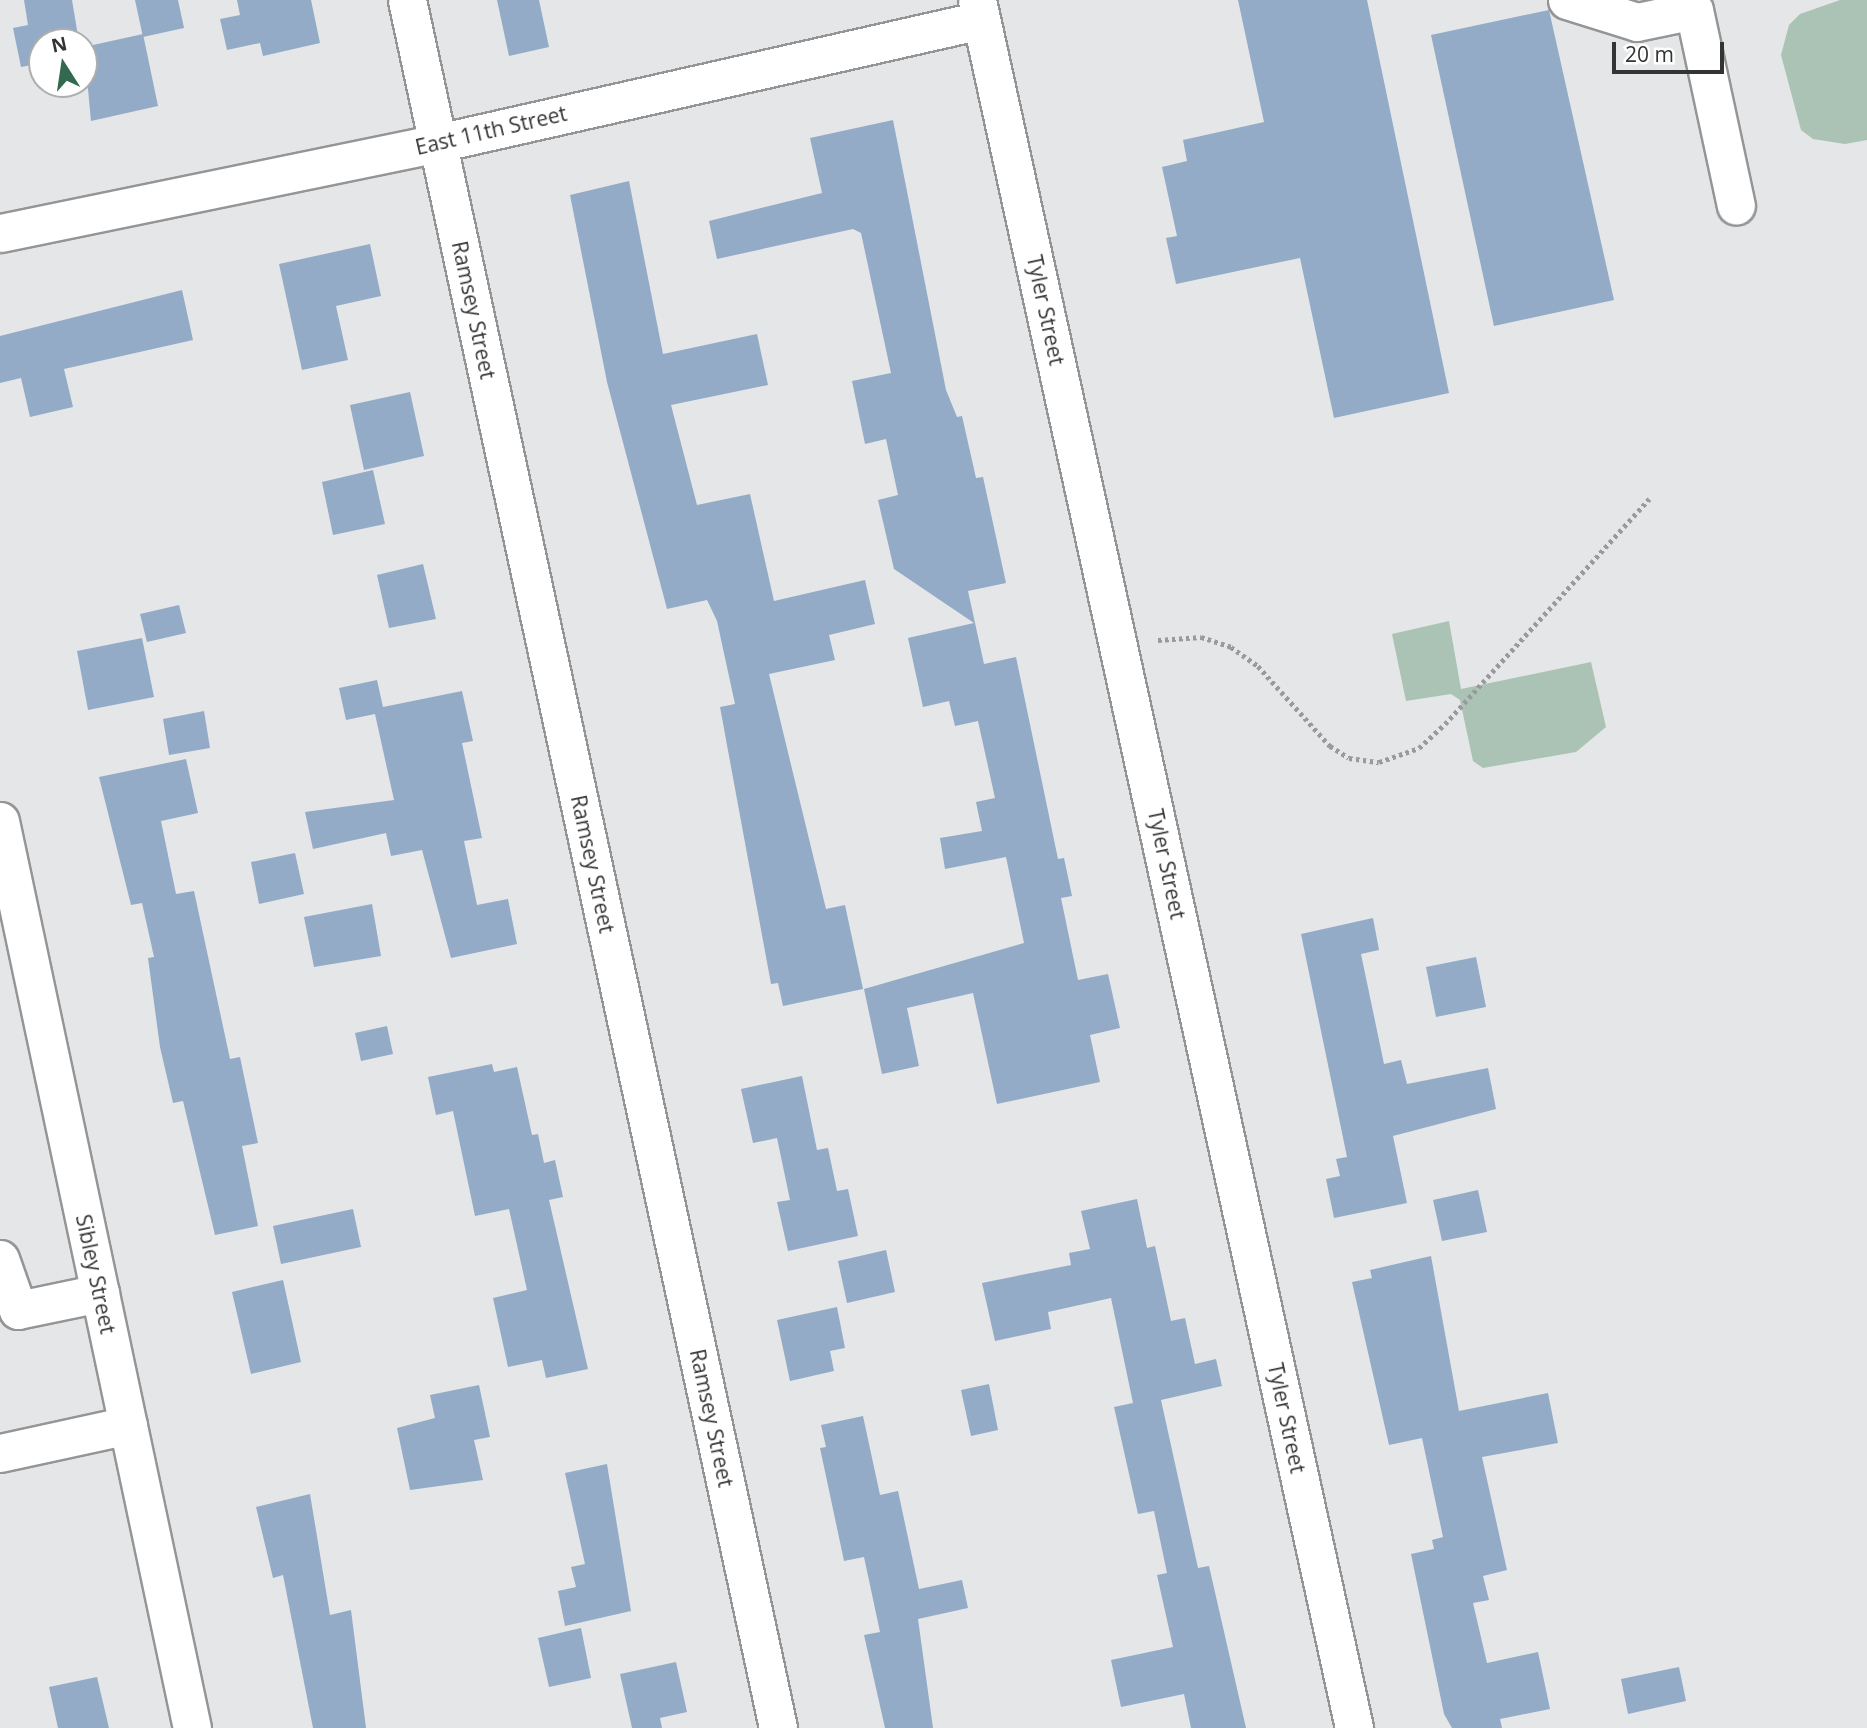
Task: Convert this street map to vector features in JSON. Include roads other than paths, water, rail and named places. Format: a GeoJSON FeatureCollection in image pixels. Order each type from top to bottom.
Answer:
{"type":"FeatureCollection","features":[{"type":"Feature","properties":{"kind":"street","name":"Ramsey Street"},"geometry":{"type":"LineString","coordinates":[[407,0],[778,1728]]}},
{"type":"Feature","properties":{"kind":"street"},"geometry":{"type":"LineString","coordinates":[[1567,0],[1637,22],[1694,10],[1736,206]]}},
{"type":"Feature","properties":{"kind":"street","name":"East 11th Street"},"geometry":{"type":"LineString","coordinates":[[0,233],[438,143],[979,10]]}},
{"type":"Feature","properties":{"kind":"street","name":"Tyler Street"},"geometry":{"type":"LineString","coordinates":[[979,10],[1354,1728]]}},
{"type":"Feature","properties":{"kind":"street","name":"Sibley Street"},"geometry":{"type":"LineString","coordinates":[[0,821],[192,1728]]}},
{"type":"Feature","properties":{"kind":"street"},"geometry":{"type":"LineString","coordinates":[[0,1259],[9,1314],[100,1293]]}},
{"type":"Feature","properties":{"kind":"street"},"geometry":{"type":"LineString","coordinates":[[0,1452],[128,1424]]}}]}
